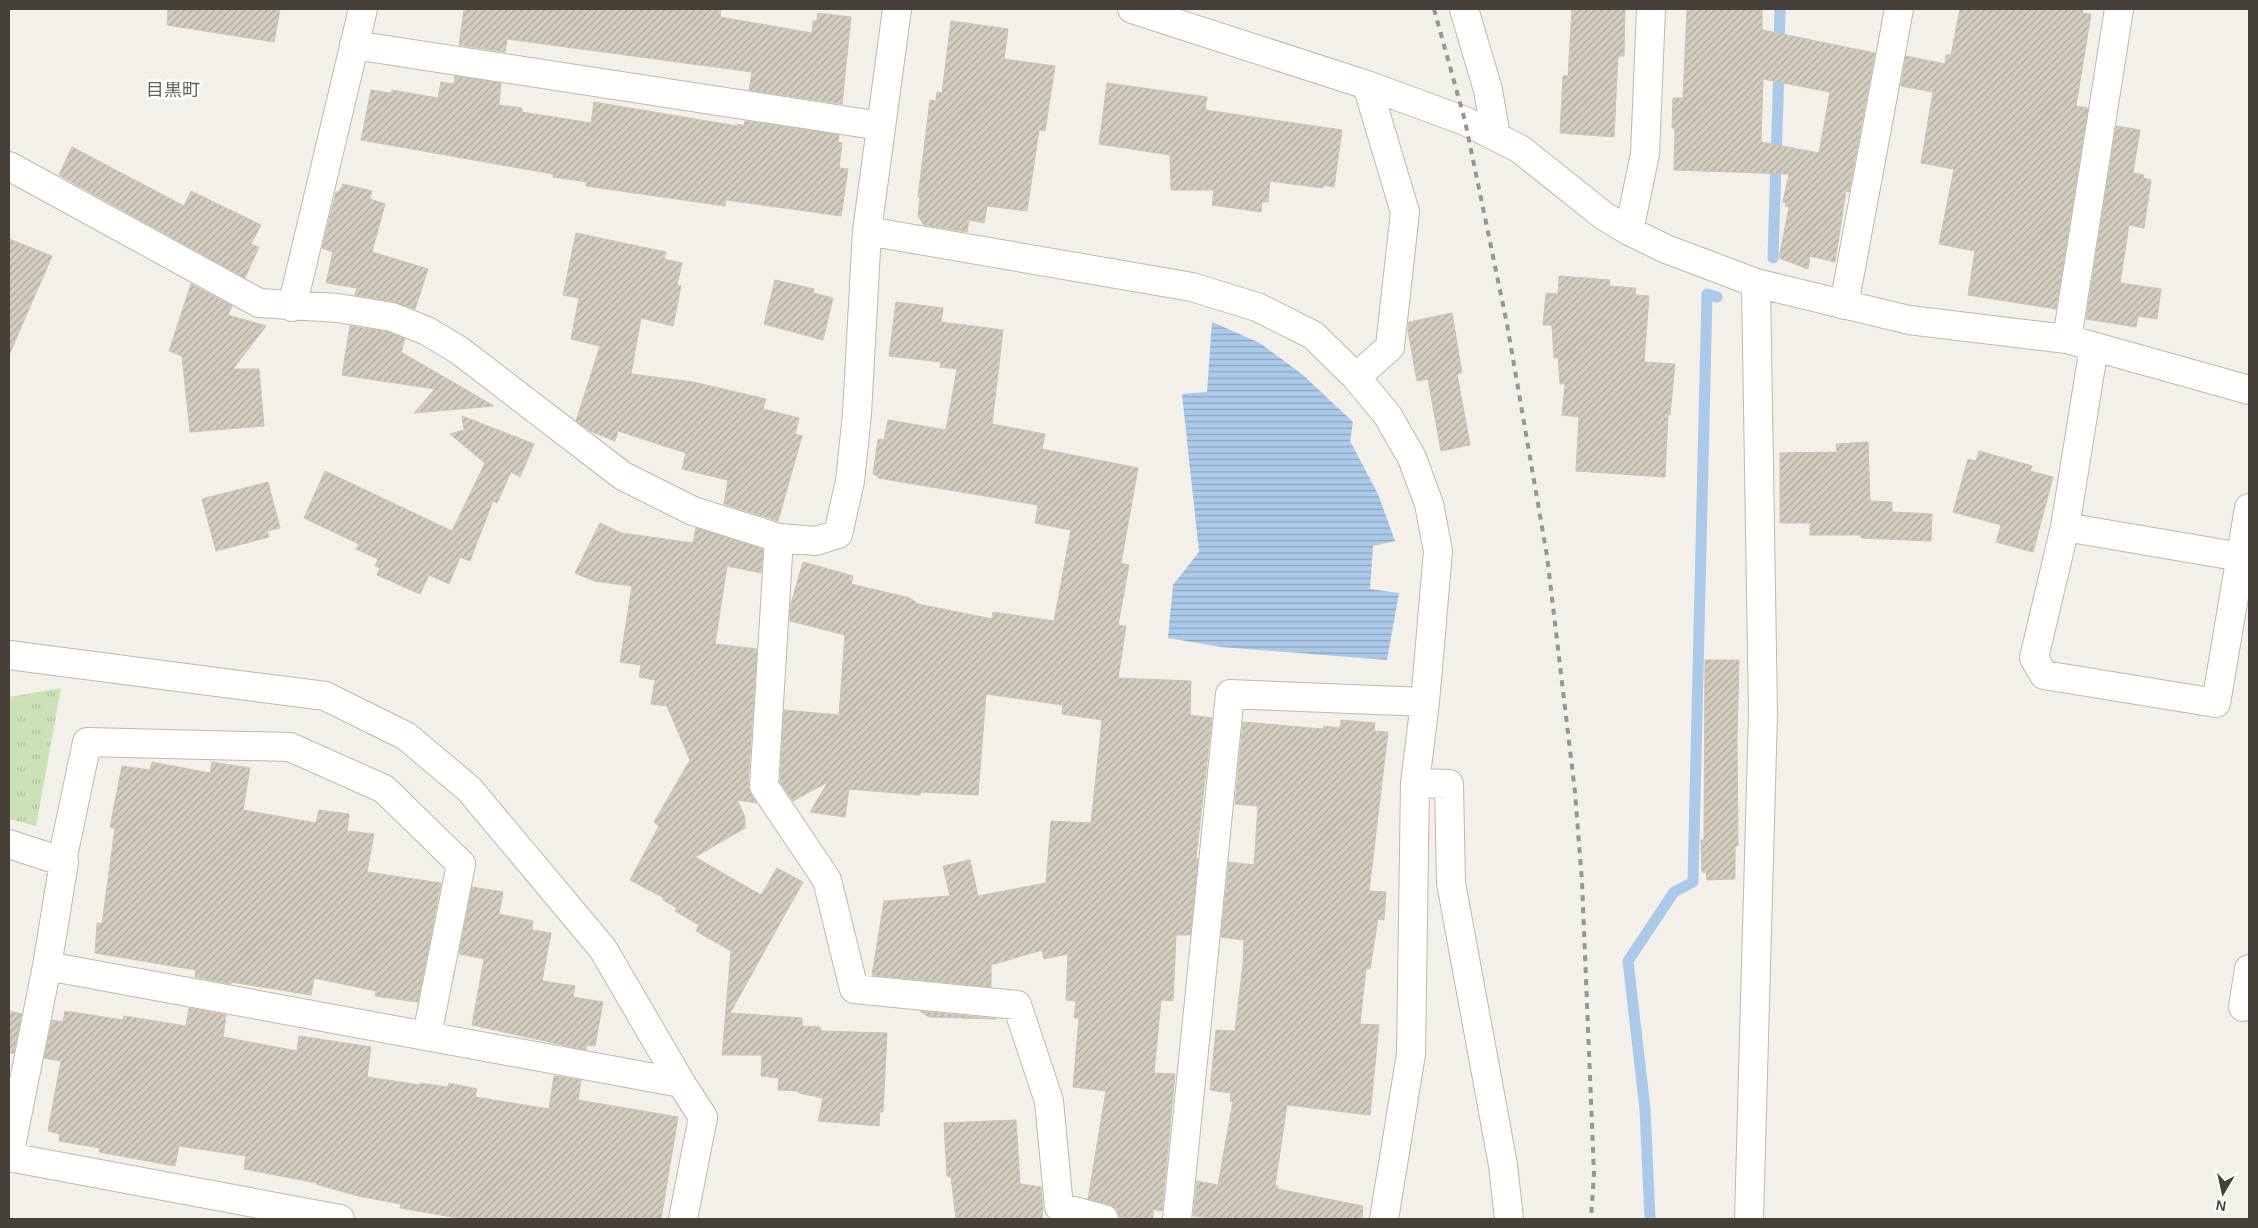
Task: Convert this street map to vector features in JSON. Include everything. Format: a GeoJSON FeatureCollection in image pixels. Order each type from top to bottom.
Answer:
{"type":"FeatureCollection","features":[{"type":"Feature","properties":{"kind":"street"},"geometry":{"type":"LineString","coordinates":[[292,307],[363,9]]}},
{"type":"Feature","properties":{"kind":"street"},"geometry":{"type":"LineString","coordinates":[[9,166],[259,303],[292,307],[338,308],[392,317],[427,331],[460,351],[622,476],[693,511],[779,538],[816,541],[838,534],[850,481],[858,414],[867,231],[897,9]]}},
{"type":"Feature","properties":{"kind":"street"},"geometry":{"type":"LineString","coordinates":[[1132,9],[1367,85],[1465,121],[1520,149],[1604,216],[1629,231],[1666,249],[1756,283],[1909,320],[2067,339],[2249,390]]}},
{"type":"Feature","properties":{"kind":"street"},"geometry":{"type":"LineString","coordinates":[[1464,9],[1488,90],[1496,136]]}},
{"type":"Feature","properties":{"kind":"street"},"geometry":{"type":"LineString","coordinates":[[1629,231],[1645,154],[1651,9]]}},
{"type":"Feature","properties":{"kind":"street"},"geometry":{"type":"LineString","coordinates":[[1844,305],[1899,9]]}},
{"type":"Feature","properties":{"kind":"street"},"geometry":{"type":"LineString","coordinates":[[2067,339],[2119,9]]}},
{"type":"Feature","properties":{"kind":"street"},"geometry":{"type":"LineString","coordinates":[[354,45],[881,126]]}},
{"type":"Feature","properties":{"kind":"street"},"geometry":{"type":"LineString","coordinates":[[1356,377],[1390,347],[1404,212],[1367,85]]}},
{"type":"Feature","properties":{"kind":"street"},"geometry":{"type":"LineString","coordinates":[[867,231],[1192,287],[1257,307],[1313,335],[1356,377],[1388,416],[1412,458],[1429,504],[1438,551],[1425,702],[1415,783],[1412,1054],[1384,1219]]}},
{"type":"Feature","properties":{"kind":"street"},"geometry":{"type":"LineString","coordinates":[[1750,1219],[1763,713],[1756,283]]}},
{"type":"Feature","properties":{"kind":"street"},"geometry":{"type":"LineString","coordinates":[[2094,347],[2065,527],[2034,658],[2044,675],[2216,703],[2249,508]]}},
{"type":"Feature","properties":{"kind":"street"},"geometry":{"type":"LineString","coordinates":[[2065,527],[2241,557]]}},
{"type":"Feature","properties":{"kind":"street"},"geometry":{"type":"LineString","coordinates":[[779,538],[764,786],[827,880],[854,989],[1017,1005],[1049,1101],[1059,1207],[1104,1219]]}},
{"type":"Feature","properties":{"kind":"street"},"geometry":{"type":"LineString","coordinates":[[9,655],[325,696],[406,736],[469,789],[603,949],[681,1083],[703,1117],[682,1219]]}},
{"type":"Feature","properties":{"kind":"street"},"geometry":{"type":"LineString","coordinates":[[1177,1219],[1230,694],[1425,702]]}},
{"type":"Feature","properties":{"kind":"street"},"geometry":{"type":"LineString","coordinates":[[340,1219],[9,1156],[47,966],[64,862],[63,856],[87,742],[290,747],[384,789],[461,864],[427,1035]]}},
{"type":"Feature","properties":{"kind":"street"},"geometry":{"type":"LineString","coordinates":[[1415,783],[1449,784],[1450,883],[1503,1165],[1509,1219]]}},
{"type":"Feature","properties":{"kind":"street"},"geometry":{"type":"LineString","coordinates":[[9,844],[64,862]]}},
{"type":"Feature","properties":{"kind":"street"},"geometry":{"type":"LineString","coordinates":[[47,966],[681,1083]]}},
{"type":"Feature","properties":{"kind":"street"},"geometry":{"type":"LineString","coordinates":[[2242,1007],[2249,969]]}},
{"type":"Feature","properties":{"kind":"green space"},"geometry":{"type":"Polygon","coordinates":[[[61,688],[36,826],[9,819],[9,697],[61,688]]]}},
{"type":"Feature","properties":{"kind":"water"},"geometry":{"type":"Polygon","coordinates":[[[1212,322],[1260,343],[1303,375],[1353,422],[1350,441],[1378,494],[1395,541],[1373,546],[1370,589],[1399,593],[1387,660],[1221,647],[1168,638],[1173,585],[1199,552],[1182,394],[1207,392],[1212,322]]]}},
{"type":"Feature","properties":{"kind":"building"},"geometry":{"type":"Polygon","coordinates":[[[168,9],[280,9],[274,42],[167,25],[168,9]]]}},
{"type":"Feature","properties":{"kind":"building"},"geometry":{"type":"Polygon","coordinates":[[[464,9],[721,9],[720,17],[812,33],[813,21],[817,21],[818,13],[851,17],[842,104],[749,90],[752,72],[507,39],[505,52],[459,45],[464,9]]]}},
{"type":"Feature","properties":{"kind":"building"},"geometry":{"type":"Polygon","coordinates":[[[1572,9],[1625,9],[1624,56],[1618,56],[1614,137],[1560,133],[1563,76],[1568,76],[1572,9]]]}},
{"type":"Feature","properties":{"kind":"building"},"geometry":{"type":"Polygon","coordinates":[[[1687,9],[1762,9],[1762,30],[1875,53],[1849,192],[1846,191],[1835,262],[1810,256],[1808,269],[1779,258],[1789,207],[1785,206],[1786,203],[1783,202],[1789,174],[1674,170],[1675,128],[1672,128],[1673,98],[1683,98],[1687,9]],[[1763,79],[1761,142],[1819,153],[1830,92],[1763,79]]]}},
{"type":"Feature","properties":{"kind":"building"},"geometry":{"type":"Polygon","coordinates":[[[1960,9],[2083,9],[2082,13],[2091,14],[2076,106],[2088,108],[2056,309],[1968,295],[1975,251],[1939,244],[1954,169],[1921,163],[1933,92],[1901,86],[1906,56],[1945,64],[1946,55],[1951,55],[1960,9]]]}},
{"type":"Feature","properties":{"kind":"building"},"geometry":{"type":"Polygon","coordinates":[[[951,21],[1008,29],[1004,59],[1055,66],[1045,131],[1039,130],[1027,211],[987,206],[984,223],[969,220],[967,232],[924,225],[918,216],[920,198],[918,197],[930,100],[936,101],[937,92],[942,93],[951,21]]]}},
{"type":"Feature","properties":{"kind":"building"},"geometry":{"type":"Polygon","coordinates":[[[455,76],[501,83],[499,105],[522,108],[522,112],[591,123],[594,102],[737,126],[738,124],[744,126],[745,121],[839,135],[838,142],[842,143],[839,168],[848,169],[841,216],[726,200],[725,206],[586,186],[587,182],[553,177],[553,174],[361,140],[371,90],[391,93],[392,90],[438,98],[441,82],[454,84],[455,76]]]}},
{"type":"Feature","properties":{"kind":"building"},"geometry":{"type":"Polygon","coordinates":[[[1107,83],[1207,97],[1205,110],[1342,130],[1334,187],[1323,185],[1323,188],[1270,181],[1268,202],[1262,202],[1261,212],[1212,205],[1214,190],[1171,190],[1170,155],[1099,144],[1107,83]]]}},
{"type":"Feature","properties":{"kind":"building"},"geometry":{"type":"Polygon","coordinates":[[[2116,126],[2140,130],[2133,173],[2144,175],[2143,178],[2151,180],[2144,228],[2129,225],[2120,283],[2161,289],[2157,319],[2138,316],[2136,327],[2086,319],[2116,126]]]}},
{"type":"Feature","properties":{"kind":"building"},"geometry":{"type":"Polygon","coordinates":[[[72,147],[184,206],[191,191],[261,225],[251,244],[259,247],[245,278],[59,175],[72,147]]]}},
{"type":"Feature","properties":{"kind":"building"},"geometry":{"type":"Polygon","coordinates":[[[343,184],[372,191],[370,199],[385,204],[372,252],[428,269],[415,309],[395,302],[355,295],[357,288],[326,283],[333,252],[322,248],[336,192],[339,192],[343,184]]]}},
{"type":"Feature","properties":{"kind":"building"},"geometry":{"type":"Polygon","coordinates":[[[576,233],[666,252],[664,259],[682,263],[677,285],[681,286],[673,326],[641,318],[631,374],[693,382],[766,399],[763,409],[799,418],[795,434],[802,436],[778,521],[724,504],[728,480],[682,469],[686,453],[618,431],[615,441],[590,431],[576,421],[600,346],[571,339],[579,298],[563,295],[576,233]]]}},
{"type":"Feature","properties":{"kind":"building"},"geometry":{"type":"Polygon","coordinates":[[[9,239],[52,256],[9,355],[9,239]]]}},
{"type":"Feature","properties":{"kind":"building"},"geometry":{"type":"Polygon","coordinates":[[[1559,276],[1610,280],[1609,286],[1636,288],[1635,295],[1649,296],[1644,362],[1675,364],[1670,415],[1668,415],[1665,477],[1576,471],[1579,417],[1562,415],[1565,383],[1560,384],[1558,357],[1554,358],[1552,325],[1543,325],[1546,293],[1558,294],[1559,276]]]}},
{"type":"Feature","properties":{"kind":"building"},"geometry":{"type":"Polygon","coordinates":[[[775,280],[814,289],[813,293],[833,298],[823,340],[764,324],[775,280]]]}},
{"type":"Feature","properties":{"kind":"building"},"geometry":{"type":"Polygon","coordinates":[[[191,284],[232,306],[228,315],[266,326],[233,369],[259,369],[264,426],[190,432],[182,356],[169,351],[191,284]]]}},
{"type":"Feature","properties":{"kind":"building"},"geometry":{"type":"Polygon","coordinates":[[[896,302],[943,308],[941,322],[1003,330],[992,424],[1045,434],[1042,449],[1138,468],[1121,563],[1129,565],[1118,625],[1126,626],[1118,678],[1191,681],[1190,715],[1212,718],[1196,858],[1198,859],[1190,935],[1176,935],[1173,1001],[1161,1000],[1154,1073],[1175,1074],[1162,1211],[1153,1209],[1153,1219],[1119,1217],[1117,1209],[1108,1204],[1088,1199],[1106,1091],[1073,1087],[1079,1018],[1074,1018],[1076,1001],[1066,1000],[1068,954],[1044,959],[1042,950],[991,965],[991,987],[872,975],[884,901],[950,896],[943,866],[970,860],[978,896],[1046,883],[1051,821],[1091,823],[1102,720],[1062,714],[1063,705],[986,694],[978,795],[921,792],[920,795],[849,789],[845,817],[810,812],[828,782],[793,801],[780,782],[784,710],[839,715],[845,635],[790,621],[790,607],[803,562],[853,576],[851,584],[910,598],[918,604],[992,619],[993,612],[1054,621],[1071,530],[1035,523],[1038,505],[878,478],[878,476],[873,474],[878,439],[884,440],[888,420],[946,430],[957,369],[940,367],[941,362],[889,356],[896,302]]]}},
{"type":"Feature","properties":{"kind":"building"},"geometry":{"type":"Polygon","coordinates":[[[1452,313],[1462,373],[1457,374],[1470,445],[1441,451],[1428,379],[1417,381],[1408,331],[1409,322],[1452,313]]]}},
{"type":"Feature","properties":{"kind":"building"},"geometry":{"type":"Polygon","coordinates":[[[350,326],[388,332],[405,339],[401,352],[494,406],[414,413],[435,389],[342,375],[350,326]]]}},
{"type":"Feature","properties":{"kind":"building"},"geometry":{"type":"Polygon","coordinates":[[[462,416],[534,444],[520,477],[511,472],[497,503],[493,501],[470,561],[460,557],[449,584],[429,575],[420,594],[377,575],[380,568],[375,566],[378,559],[356,549],[359,544],[304,518],[325,471],[452,531],[485,463],[450,434],[464,430],[462,416]]]}},
{"type":"Feature","properties":{"kind":"building"},"geometry":{"type":"Polygon","coordinates":[[[1868,442],[1870,501],[1892,502],[1892,512],[1932,514],[1931,541],[1861,538],[1861,535],[1810,535],[1810,523],[1780,523],[1780,453],[1837,452],[1836,444],[1868,442]]]}},
{"type":"Feature","properties":{"kind":"building"},"geometry":{"type":"Polygon","coordinates":[[[1979,451],[2032,466],[2030,471],[2053,477],[2033,552],[1996,542],[2001,525],[1953,512],[1968,459],[1976,461],[1979,451]]]}},
{"type":"Feature","properties":{"kind":"building"},"geometry":{"type":"Polygon","coordinates":[[[268,482],[280,528],[267,531],[269,537],[216,551],[202,499],[268,482]]]}},
{"type":"Feature","properties":{"kind":"building"},"geometry":{"type":"Polygon","coordinates":[[[600,523],[621,533],[693,543],[696,528],[763,549],[761,573],[727,566],[715,644],[757,649],[748,785],[757,803],[737,800],[745,817],[745,828],[695,857],[761,895],[777,868],[803,882],[730,1013],[802,1018],[802,1026],[820,1027],[821,1031],[887,1033],[883,1112],[880,1112],[879,1126],[818,1121],[823,1098],[799,1093],[799,1091],[778,1090],[779,1078],[761,1076],[762,1055],[722,1055],[731,951],[696,931],[699,925],[675,911],[677,908],[663,900],[664,898],[630,880],[659,826],[654,822],[690,760],[667,706],[651,704],[655,680],[639,677],[641,665],[620,662],[632,586],[594,581],[575,573],[600,523]]]}},
{"type":"Feature","properties":{"kind":"building"},"geometry":{"type":"Polygon","coordinates":[[[1705,660],[1739,660],[1737,739],[1738,846],[1735,846],[1735,879],[1707,880],[1706,872],[1702,872],[1701,840],[1704,840],[1705,660]]]}},
{"type":"Feature","properties":{"kind":"building"},"geometry":{"type":"Polygon","coordinates":[[[1341,720],[1375,723],[1374,731],[1388,732],[1369,891],[1386,892],[1384,920],[1378,919],[1370,969],[1366,968],[1360,1024],[1379,1025],[1370,1115],[1287,1105],[1275,1186],[1278,1186],[1278,1189],[1363,1206],[1362,1219],[1216,1219],[1193,1216],[1197,1181],[1218,1185],[1233,1101],[1230,1101],[1231,1093],[1210,1090],[1216,1030],[1235,1031],[1243,964],[1244,940],[1221,937],[1229,862],[1254,865],[1258,806],[1235,804],[1243,722],[1323,729],[1324,726],[1340,728],[1341,720]]]}},
{"type":"Feature","properties":{"kind":"building"},"geometry":{"type":"Polygon","coordinates":[[[152,762],[210,773],[212,762],[250,768],[243,810],[316,823],[319,810],[349,814],[347,831],[374,834],[367,872],[441,883],[418,1002],[375,996],[376,991],[314,978],[311,995],[231,982],[231,984],[195,977],[196,970],[95,953],[97,923],[102,924],[115,828],[110,827],[122,766],[150,770],[152,762]]]}},
{"type":"Feature","properties":{"kind":"building"},"geometry":{"type":"Polygon","coordinates":[[[472,887],[503,892],[499,914],[533,921],[532,930],[551,933],[542,981],[575,986],[573,997],[603,1002],[595,1046],[587,1045],[586,1050],[472,1025],[484,959],[459,954],[472,887]]]}},
{"type":"Feature","properties":{"kind":"building"},"geometry":{"type":"Polygon","coordinates":[[[189,1008],[226,1015],[223,1037],[297,1051],[299,1036],[371,1047],[367,1077],[420,1085],[421,1083],[448,1087],[449,1083],[477,1089],[475,1097],[549,1109],[554,1076],[581,1080],[578,1100],[678,1117],[661,1219],[464,1219],[400,1208],[401,1204],[358,1196],[317,1183],[244,1169],[246,1156],[179,1146],[175,1166],[99,1152],[100,1148],[59,1141],[60,1134],[48,1131],[61,1061],[44,1058],[52,1020],[63,1022],[65,1011],[123,1020],[124,1016],[186,1026],[189,1008]]]}},
{"type":"Feature","properties":{"kind":"building"},"geometry":{"type":"Polygon","coordinates":[[[9,1011],[22,1014],[14,1053],[9,1053],[9,1011]]]}},
{"type":"Feature","properties":{"kind":"building"},"geometry":{"type":"Polygon","coordinates":[[[920,1011],[996,1019],[929,1017],[920,1011]]]}},
{"type":"Feature","properties":{"kind":"building"},"geometry":{"type":"Polygon","coordinates":[[[1016,1120],[1020,1184],[1041,1187],[1042,1219],[956,1219],[951,1177],[947,1176],[944,1123],[1016,1120]]]}},
{"type":"Feature","properties":{"kind":"waterway"},"geometry":{"type":"LineString","coordinates":[[1779,49],[1780,9]]}},
{"type":"Feature","properties":{"kind":"waterway"},"geometry":{"type":"LineString","coordinates":[[1773,258],[1779,67]]}},
{"type":"Feature","properties":{"kind":"waterway"},"geometry":{"type":"LineString","coordinates":[[1650,1219],[1645,1109],[1628,961],[1674,892],[1693,882],[1707,294],[1717,297]]}},
{"type":"Feature","properties":{"kind":"railway"},"geometry":{"type":"LineString","coordinates":[[1434,9],[1465,121],[1507,324],[1547,556],[1575,792],[1582,882],[1594,1173],[1591,1219]]}},
{"type":"Feature","properties":{"kind":"district","name":"目黒町"},"geometry":{"type":"Point","coordinates":[173,90]}}]}
